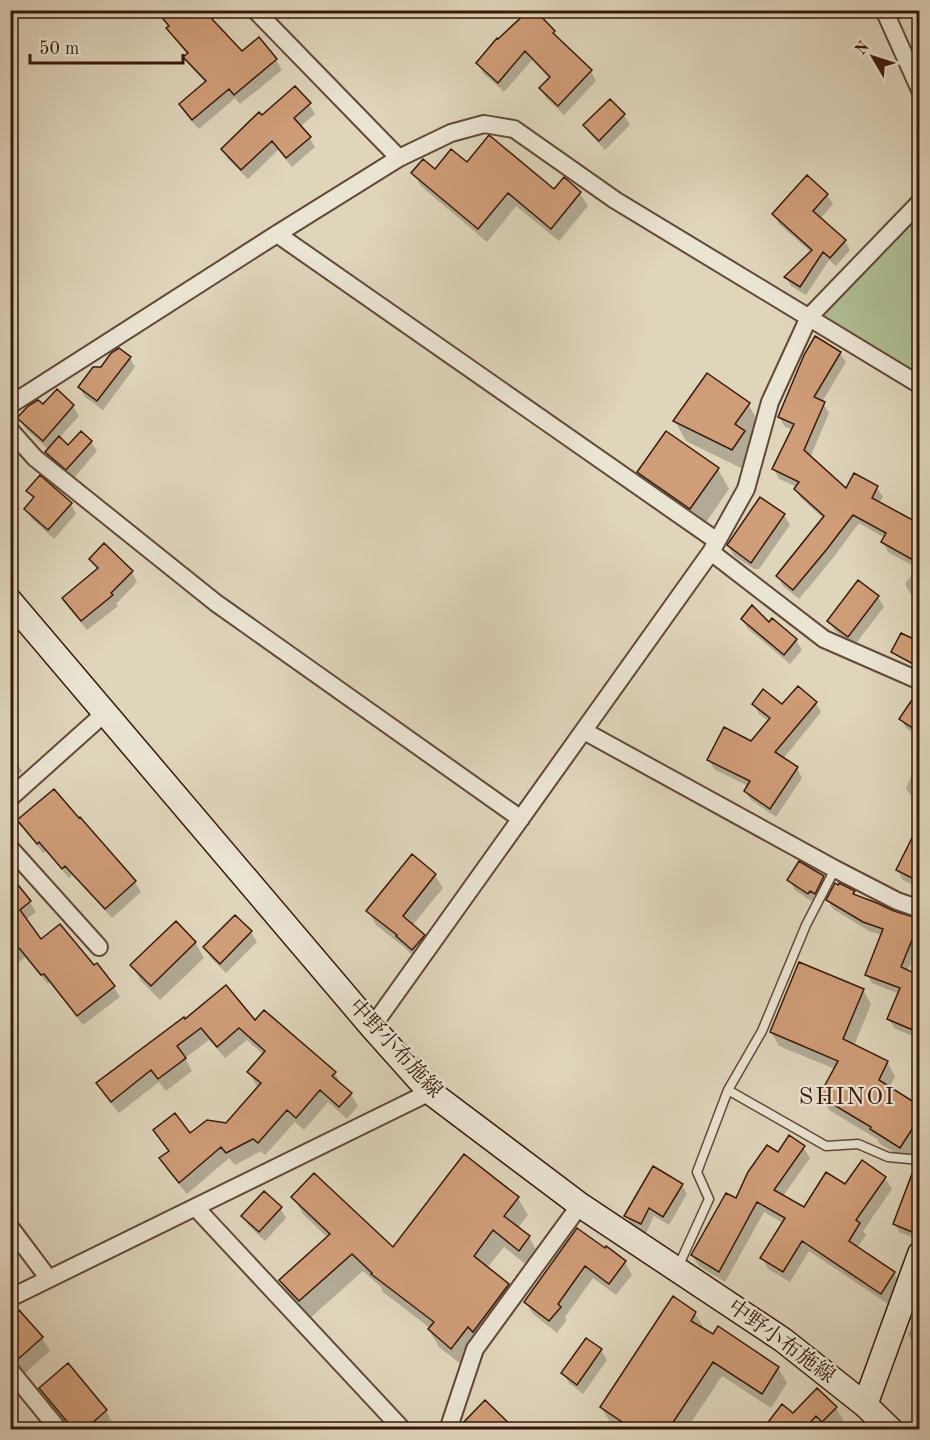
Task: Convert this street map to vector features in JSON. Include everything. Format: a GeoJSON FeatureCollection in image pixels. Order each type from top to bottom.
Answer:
{"type":"FeatureCollection","features":[{"type":"Feature","properties":{"kind":"main road","name":"中野小布施線"},"geometry":{"type":"LineString","coordinates":[[10,601],[372,1027],[430,1092],[580,1204],[783,1340],[877,1421]]}},
{"type":"Feature","properties":{"kind":"main road"},"geometry":{"type":"LineString","coordinates":[[877,1421],[920,1254]]}},
{"type":"Feature","properties":{"kind":"street"},"geometry":{"type":"LineString","coordinates":[[255,10],[399,158]]}},
{"type":"Feature","properties":{"kind":"street"},"geometry":{"type":"LineString","coordinates":[[884,10],[920,90]]}},
{"type":"Feature","properties":{"kind":"street"},"geometry":{"type":"LineString","coordinates":[[10,405],[399,158],[451,133],[484,124],[514,129],[615,200],[920,385]]}},
{"type":"Feature","properties":{"kind":"street"},"geometry":{"type":"LineString","coordinates":[[372,1027],[714,546],[746,489],[770,402],[809,317],[920,202]]}},
{"type":"Feature","properties":{"kind":"street"},"geometry":{"type":"LineString","coordinates":[[277,234],[714,546],[824,639],[920,681]]}},
{"type":"Feature","properties":{"kind":"street"},"geometry":{"type":"LineString","coordinates":[[10,430],[34,458],[216,603],[521,819]]}},
{"type":"Feature","properties":{"kind":"street"},"geometry":{"type":"LineString","coordinates":[[10,798],[106,712]]}},
{"type":"Feature","properties":{"kind":"street"},"geometry":{"type":"LineString","coordinates":[[584,731],[835,869],[897,901],[920,909]]}},
{"type":"Feature","properties":{"kind":"street"},"geometry":{"type":"LineString","coordinates":[[10,848],[99,947]]}},
{"type":"Feature","properties":{"kind":"street"},"geometry":{"type":"LineString","coordinates":[[10,1298],[430,1092]]}},
{"type":"Feature","properties":{"kind":"street"},"geometry":{"type":"LineString","coordinates":[[447,1430],[475,1349],[580,1204]]}},
{"type":"Feature","properties":{"kind":"street"},"geometry":{"type":"LineString","coordinates":[[196,1208],[403,1430]]}},
{"type":"Feature","properties":{"kind":"street"},"geometry":{"type":"LineString","coordinates":[[10,1227],[50,1279]]}},
{"type":"Feature","properties":{"kind":"street"},"geometry":{"type":"LineString","coordinates":[[10,1370],[59,1430]]}},
{"type":"Feature","properties":{"kind":"lane"},"geometry":{"type":"LineString","coordinates":[[677,1269],[709,1198],[697,1172],[728,1090],[762,1031],[806,925],[835,869]]}},
{"type":"Feature","properties":{"kind":"lane"},"geometry":{"type":"LineString","coordinates":[[728,1090],[826,1146],[858,1144],[888,1157],[920,1160]]}},
{"type":"Feature","properties":{"kind":"green space"},"geometry":{"type":"Polygon","coordinates":[[[919,202],[919,385],[809,317],[919,202]]]}},
{"type":"Feature","properties":{"kind":"building"},"geometry":{"type":"Polygon","coordinates":[[[156,10],[222,10],[212,19],[242,51],[259,37],[277,59],[234,95],[229,89],[192,120],[179,104],[206,81],[183,57],[188,53],[166,28],[169,26],[156,10]]]}},
{"type":"Feature","properties":{"kind":"building"},"geometry":{"type":"Polygon","coordinates":[[[529,10],[535,10],[555,31],[553,33],[592,70],[558,106],[539,88],[550,77],[525,51],[498,83],[476,63],[497,38],[529,10]]]}},
{"type":"Feature","properties":{"kind":"building"},"geometry":{"type":"Polygon","coordinates":[[[295,86],[311,103],[294,118],[311,137],[286,158],[272,141],[241,170],[221,149],[259,112],[262,115],[295,86]]]}},
{"type":"Feature","properties":{"kind":"building"},"geometry":{"type":"Polygon","coordinates":[[[610,99],[625,114],[599,141],[583,125],[610,99]]]}},
{"type":"Feature","properties":{"kind":"building"},"geometry":{"type":"Polygon","coordinates":[[[489,135],[554,189],[564,177],[581,192],[551,229],[508,193],[478,229],[411,173],[423,159],[435,169],[451,149],[467,162],[489,135]]]}},
{"type":"Feature","properties":{"kind":"building"},"geometry":{"type":"Polygon","coordinates":[[[807,175],[828,194],[813,211],[846,240],[830,258],[823,252],[800,287],[784,277],[812,250],[772,214],[807,175]]]}},
{"type":"Feature","properties":{"kind":"building"},"geometry":{"type":"Polygon","coordinates":[[[815,336],[841,352],[814,397],[825,402],[804,450],[846,488],[854,473],[878,486],[872,498],[920,524],[920,564],[881,542],[886,533],[853,515],[793,590],[776,576],[824,516],[794,489],[799,482],[772,469],[794,424],[778,417],[804,355],[815,336]]]}},
{"type":"Feature","properties":{"kind":"building"},"geometry":{"type":"Polygon","coordinates":[[[119,348],[131,357],[97,401],[78,387],[93,367],[101,367],[111,353],[119,348]]]}},
{"type":"Feature","properties":{"kind":"building"},"geometry":{"type":"Polygon","coordinates":[[[707,373],[750,403],[735,424],[745,431],[732,450],[673,421],[707,373]]]}},
{"type":"Feature","properties":{"kind":"building"},"geometry":{"type":"Polygon","coordinates":[[[57,389],[74,405],[43,441],[17,418],[28,406],[38,400],[43,404],[57,389]]]}},
{"type":"Feature","properties":{"kind":"building"},"geometry":{"type":"Polygon","coordinates":[[[81,431],[92,441],[66,470],[45,452],[59,436],[68,445],[81,431]]]}},
{"type":"Feature","properties":{"kind":"building"},"geometry":{"type":"Polygon","coordinates":[[[666,431],[719,468],[690,509],[637,472],[666,431]]]}},
{"type":"Feature","properties":{"kind":"building"},"geometry":{"type":"Polygon","coordinates":[[[40,475],[72,503],[48,530],[24,509],[34,497],[26,491],[40,475]]]}},
{"type":"Feature","properties":{"kind":"building"},"geometry":{"type":"Polygon","coordinates":[[[760,497],[785,514],[751,563],[727,545],[760,497]]]}},
{"type":"Feature","properties":{"kind":"building"},"geometry":{"type":"Polygon","coordinates":[[[104,543],[133,571],[111,593],[113,595],[81,621],[62,598],[98,568],[89,559],[104,543]]]}},
{"type":"Feature","properties":{"kind":"building"},"geometry":{"type":"Polygon","coordinates":[[[858,580],[879,596],[848,637],[827,621],[858,580]]]}},
{"type":"Feature","properties":{"kind":"building"},"geometry":{"type":"Polygon","coordinates":[[[752,605],[769,622],[772,618],[797,639],[784,655],[741,619],[752,605]]]}},
{"type":"Feature","properties":{"kind":"building"},"geometry":{"type":"Polygon","coordinates":[[[901,633],[920,642],[920,652],[913,664],[891,652],[901,633]]]}},
{"type":"Feature","properties":{"kind":"building"},"geometry":{"type":"Polygon","coordinates":[[[798,686],[817,702],[775,752],[798,767],[770,809],[744,791],[750,781],[707,760],[724,727],[751,741],[770,718],[752,704],[763,689],[782,704],[798,686]]]}},
{"type":"Feature","properties":{"kind":"building"},"geometry":{"type":"Polygon","coordinates":[[[920,691],[920,733],[899,719],[920,691]]]}},
{"type":"Feature","properties":{"kind":"building"},"geometry":{"type":"Polygon","coordinates":[[[54,789],[136,881],[105,909],[65,866],[62,869],[39,842],[37,844],[17,820],[54,789]]]}},
{"type":"Feature","properties":{"kind":"building"},"geometry":{"type":"Polygon","coordinates":[[[920,822],[920,882],[896,870],[920,822]]]}},
{"type":"Feature","properties":{"kind":"building"},"geometry":{"type":"Polygon","coordinates":[[[412,854],[436,874],[403,916],[425,935],[412,950],[366,911],[412,854]]]}},
{"type":"Feature","properties":{"kind":"building"},"geometry":{"type":"Polygon","coordinates":[[[799,861],[824,876],[815,894],[810,891],[808,894],[787,880],[799,861]]]}},
{"type":"Feature","properties":{"kind":"building"},"geometry":{"type":"Polygon","coordinates":[[[10,875],[31,901],[20,910],[41,939],[60,924],[115,986],[77,1016],[44,974],[41,975],[20,949],[18,948],[10,955],[10,875]]]}},
{"type":"Feature","properties":{"kind":"building"},"geometry":{"type":"Polygon","coordinates":[[[835,883],[855,891],[853,894],[920,919],[920,942],[912,940],[901,967],[920,976],[920,1033],[887,1019],[900,988],[865,975],[883,929],[863,922],[826,900],[835,883]]]}},
{"type":"Feature","properties":{"kind":"building"},"geometry":{"type":"Polygon","coordinates":[[[235,915],[252,931],[220,964],[203,947],[235,915]]]}},
{"type":"Feature","properties":{"kind":"building"},"geometry":{"type":"Polygon","coordinates":[[[176,921],[196,942],[151,986],[130,965],[176,921]]]}},
{"type":"Feature","properties":{"kind":"building"},"geometry":{"type":"Polygon","coordinates":[[[799,962],[864,989],[843,1039],[888,1061],[879,1080],[920,1106],[920,1117],[900,1148],[870,1129],[871,1127],[819,1096],[838,1061],[770,1032],[799,962]]]}},
{"type":"Feature","properties":{"kind":"building"},"geometry":{"type":"Polygon","coordinates":[[[226,985],[255,1020],[264,1010],[336,1072],[332,1076],[352,1093],[339,1107],[320,1090],[296,1118],[287,1110],[258,1143],[253,1139],[226,1153],[221,1147],[179,1183],[159,1158],[169,1151],[153,1130],[175,1113],[190,1133],[207,1120],[226,1123],[261,1083],[247,1072],[265,1051],[239,1028],[217,1047],[201,1028],[177,1046],[186,1058],[158,1079],[151,1070],[111,1102],[96,1083],[184,1017],[185,1019],[226,985]]]}},
{"type":"Feature","properties":{"kind":"building"},"geometry":{"type":"Polygon","coordinates":[[[789,1135],[805,1146],[774,1190],[804,1207],[826,1172],[845,1184],[862,1160],[886,1177],[856,1220],[860,1223],[849,1241],[895,1272],[881,1294],[802,1241],[783,1272],[760,1258],[785,1218],[757,1202],[719,1272],[691,1255],[726,1193],[736,1198],[748,1172],[767,1145],[778,1152],[789,1135]]]}},
{"type":"Feature","properties":{"kind":"building"},"geometry":{"type":"Polygon","coordinates":[[[464,1154],[519,1197],[504,1216],[530,1236],[519,1251],[493,1230],[474,1256],[509,1284],[473,1332],[468,1327],[451,1349],[428,1329],[434,1322],[371,1274],[352,1254],[299,1301],[279,1280],[330,1234],[291,1197],[314,1173],[393,1247],[464,1154]]]}},
{"type":"Feature","properties":{"kind":"building"},"geometry":{"type":"Polygon","coordinates":[[[653,1166],[683,1184],[663,1217],[649,1208],[641,1224],[624,1216],[653,1166]]]}},
{"type":"Feature","properties":{"kind":"building"},"geometry":{"type":"Polygon","coordinates":[[[915,1166],[920,1166],[920,1213],[912,1232],[893,1224],[915,1166]]]}},
{"type":"Feature","properties":{"kind":"building"},"geometry":{"type":"Polygon","coordinates":[[[264,1191],[282,1207],[259,1232],[241,1216],[264,1191]]]}},
{"type":"Feature","properties":{"kind":"building"},"geometry":{"type":"Polygon","coordinates":[[[577,1228],[626,1261],[609,1284],[585,1266],[558,1304],[561,1307],[549,1321],[524,1302],[577,1228]]]}},
{"type":"Feature","properties":{"kind":"building"},"geometry":{"type":"Polygon","coordinates":[[[673,1296],[696,1312],[691,1321],[713,1334],[718,1326],[779,1367],[762,1394],[713,1362],[668,1430],[634,1430],[600,1407],[673,1296]]]}},
{"type":"Feature","properties":{"kind":"building"},"geometry":{"type":"Polygon","coordinates":[[[19,1310],[43,1337],[16,1361],[10,1360],[10,1318],[19,1310]]]}},
{"type":"Feature","properties":{"kind":"building"},"geometry":{"type":"Polygon","coordinates":[[[586,1338],[602,1349],[577,1385],[561,1373],[586,1338]]]}},
{"type":"Feature","properties":{"kind":"building"},"geometry":{"type":"Polygon","coordinates":[[[68,1363],[107,1410],[84,1430],[74,1430],[39,1388],[68,1363]]]}},
{"type":"Feature","properties":{"kind":"building"},"geometry":{"type":"Polygon","coordinates":[[[817,1388],[837,1407],[822,1422],[816,1416],[808,1425],[813,1430],[762,1430],[782,1404],[793,1413],[817,1388]]]}},
{"type":"Feature","properties":{"kind":"building"},"geometry":{"type":"Polygon","coordinates":[[[485,1400],[516,1430],[459,1430],[460,1426],[485,1400]]]}},
{"type":"Feature","properties":{"kind":"district","name":"SHINOI"},"geometry":{"type":"Point","coordinates":[847,1098]}}]}
